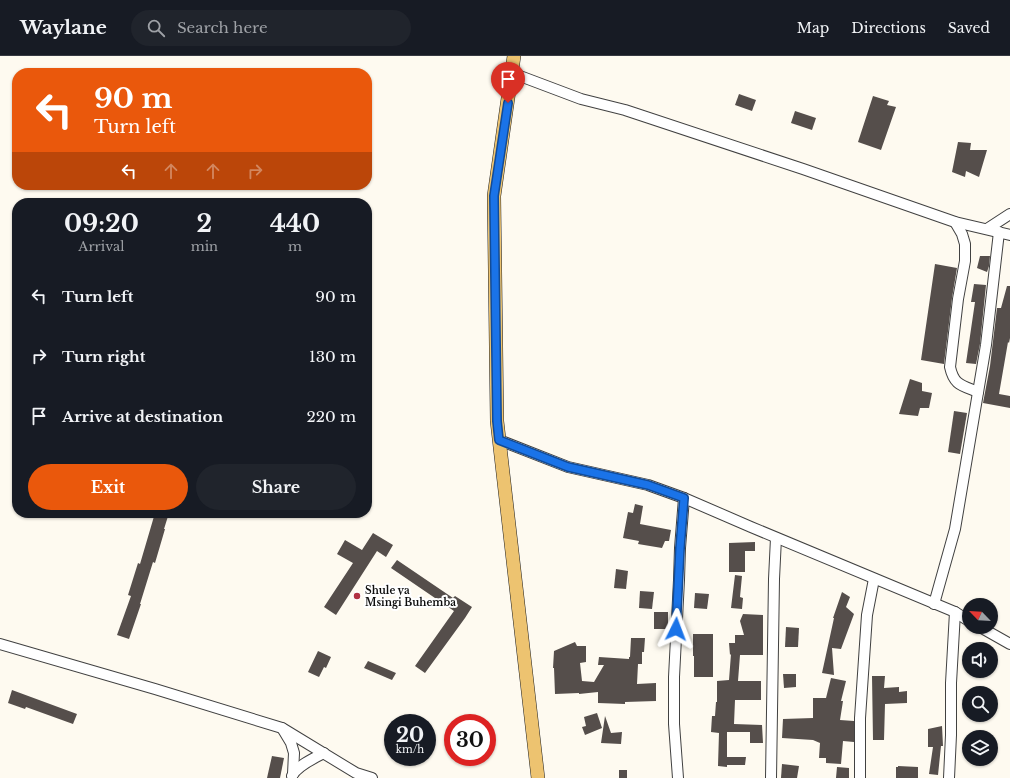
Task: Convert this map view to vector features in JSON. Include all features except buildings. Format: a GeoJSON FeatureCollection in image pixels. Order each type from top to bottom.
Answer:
{"type":"FeatureCollection","features":[{"type":"Feature","properties":{"kind":"main road"},"geometry":{"type":"LineString","coordinates":[[514,56],[494,196],[497,421],[538,778]]}},
{"type":"Feature","properties":{"kind":"street"},"geometry":{"type":"LineString","coordinates":[[512,73],[581,99],[632,113],[804,169],[955,222],[1010,235]]}},
{"type":"Feature","properties":{"kind":"street"},"geometry":{"type":"LineString","coordinates":[[987,229],[1010,214]]}},
{"type":"Feature","properties":{"kind":"street"},"geometry":{"type":"LineString","coordinates":[[955,222],[962,234],[965,250],[950,366],[952,376],[960,385],[978,392]]}},
{"type":"Feature","properties":{"kind":"street"},"geometry":{"type":"LineString","coordinates":[[934,604],[955,529],[986,345],[999,232]]}},
{"type":"Feature","properties":{"kind":"street"},"geometry":{"type":"LineString","coordinates":[[499,440],[568,467],[648,485],[684,498],[962,616]]}},
{"type":"Feature","properties":{"kind":"street"},"geometry":{"type":"LineString","coordinates":[[678,778],[674,724],[674,677],[680,548],[684,498]]}},
{"type":"Feature","properties":{"kind":"street"},"geometry":{"type":"LineString","coordinates":[[770,778],[776,538]]}},
{"type":"Feature","properties":{"kind":"street"},"geometry":{"type":"LineString","coordinates":[[860,778],[860,718],[867,615],[874,579]]}},
{"type":"Feature","properties":{"kind":"street"},"geometry":{"type":"LineString","coordinates":[[949,778],[951,683],[955,612]]}},
{"type":"Feature","properties":{"kind":"street"},"geometry":{"type":"LineString","coordinates":[[992,634],[1010,644]]}},
{"type":"Feature","properties":{"kind":"street"},"geometry":{"type":"LineString","coordinates":[[0,644],[282,728],[356,773],[372,778]]}},
{"type":"Feature","properties":{"kind":"street"},"geometry":{"type":"LineString","coordinates":[[282,728],[291,743],[294,753],[292,776]]}},
{"type":"Feature","properties":{"kind":"street"},"geometry":{"type":"LineString","coordinates":[[292,776],[307,762],[324,753]]}},
{"type":"Feature","properties":{"kind":"place","name":"Shule ya Msingi Buhemba"},"geometry":{"type":"Point","coordinates":[357,596]}},
{"type":"Feature","properties":{"kind":"route"},"geometry":{"type":"LineString","coordinates":[[508,103],[494,196],[497,421],[499,440],[568,467],[648,485],[684,498],[676,629]]}}]}
